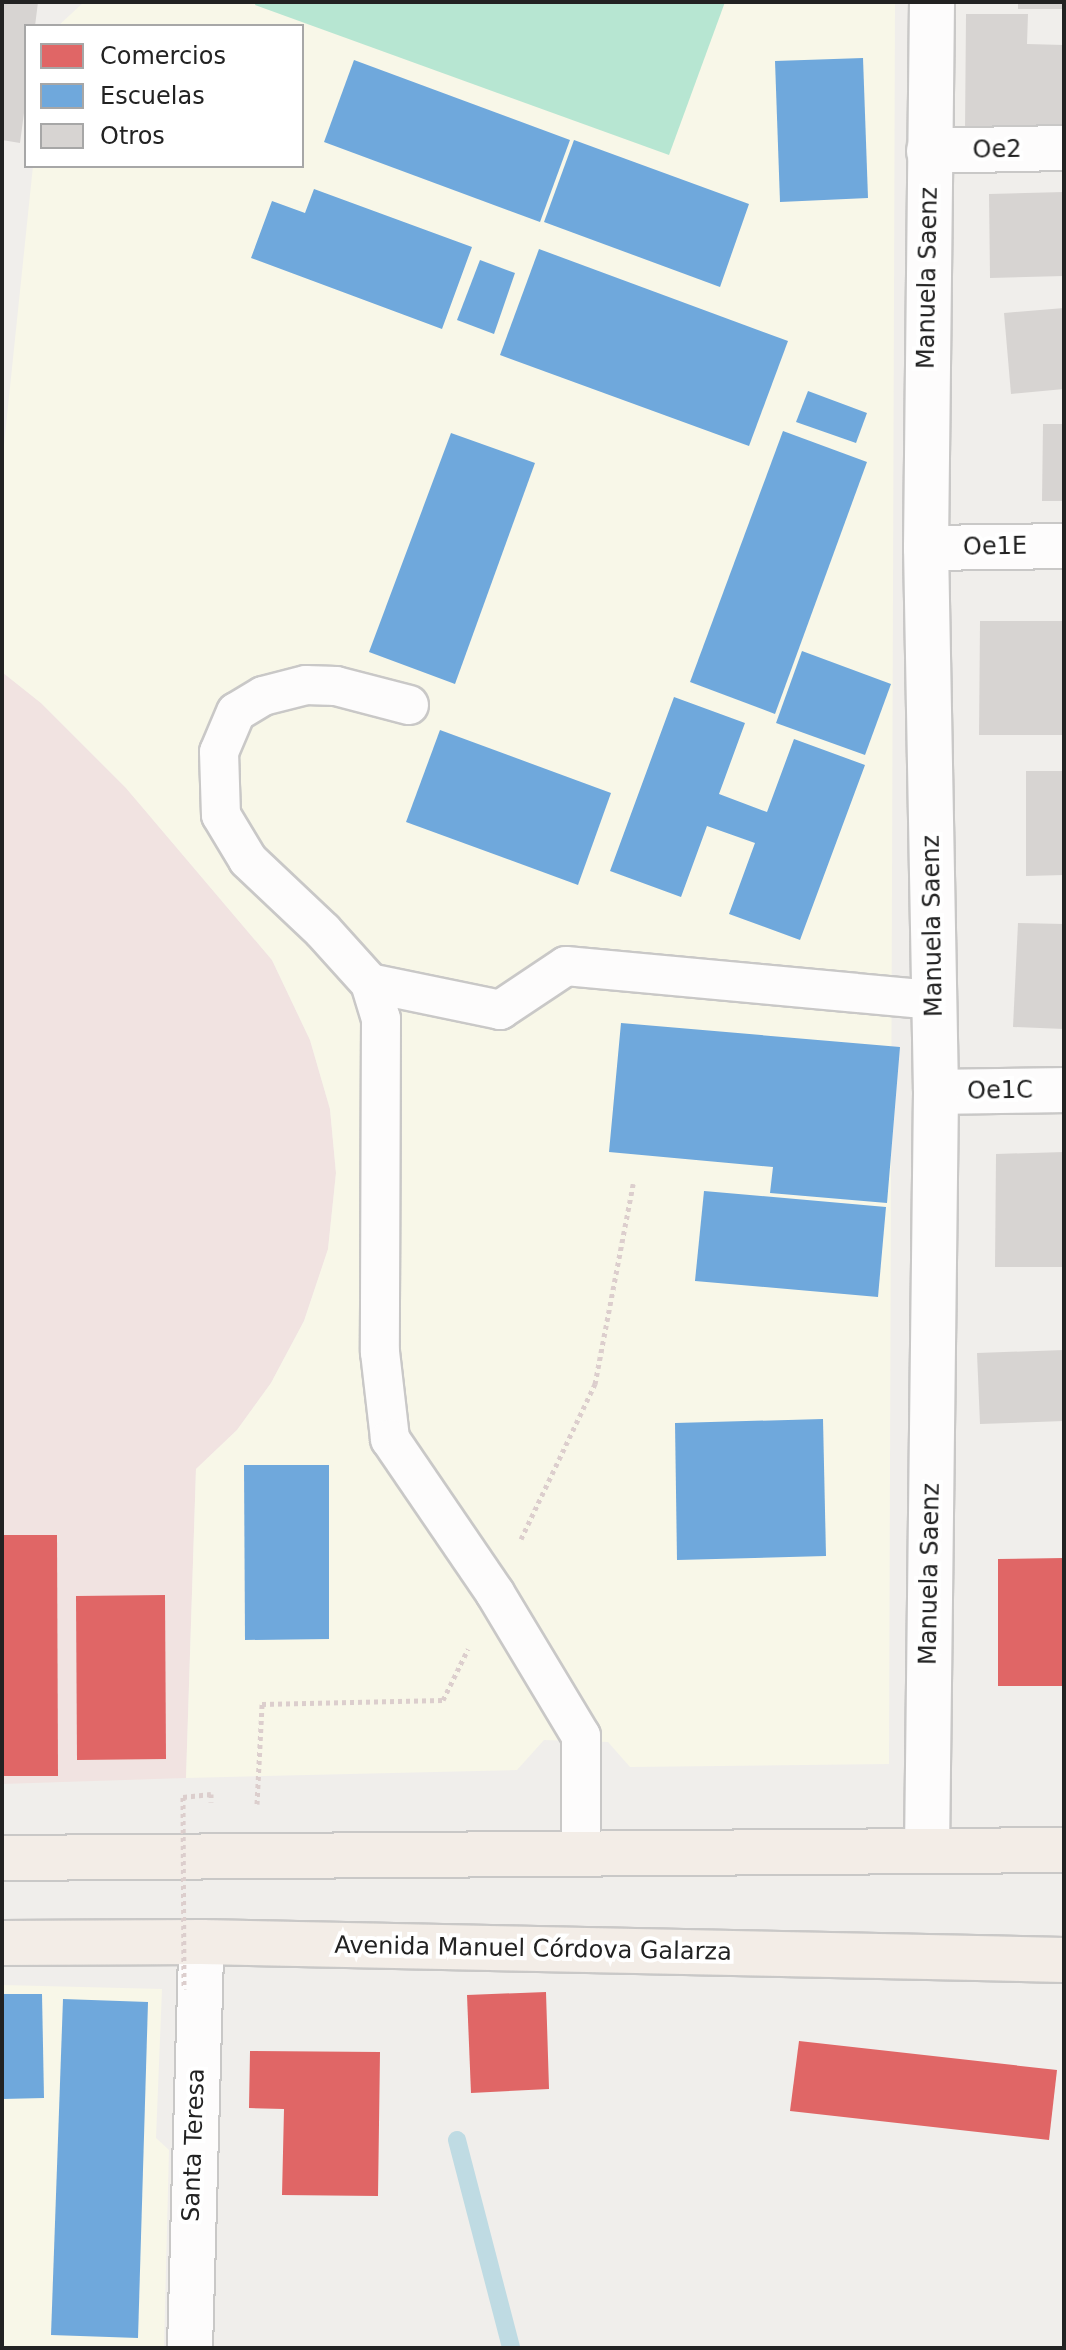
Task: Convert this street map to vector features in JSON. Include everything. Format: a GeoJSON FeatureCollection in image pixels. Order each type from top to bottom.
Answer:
{"type":"FeatureCollection","features":[{"type":"Feature","properties":{"kind":"main road"},"geometry":{"type":"LineString","coordinates":[[2,1858],[1064,1850]]}},
{"type":"Feature","properties":{"kind":"main road","name":"Avenida Manuel Córdova Galarza"},"geometry":{"type":"LineString","coordinates":[[2,1943],[201,1942],[1064,1960]]}},
{"type":"Feature","properties":{"kind":"street","name":"Manuela Saenz"},"geometry":{"type":"LineString","coordinates":[[927,1851],[936,1092],[926,548],[932,2]]}},
{"type":"Feature","properties":{"kind":"street","name":"Oe2"},"geometry":{"type":"LineString","coordinates":[[929,151],[1064,148]]}},
{"type":"Feature","properties":{"kind":"street","name":"Oe1E"},"geometry":{"type":"LineString","coordinates":[[926,548],[1064,546]]}},
{"type":"Feature","properties":{"kind":"street","name":"Oe1C"},"geometry":{"type":"LineString","coordinates":[[936,1092],[1064,1090]]}},
{"type":"Feature","properties":{"kind":"street","name":"Santa Teresa"},"geometry":{"type":"LineString","coordinates":[[190,2348],[201,1942]]}},
{"type":"Feature","properties":{"kind":"lane"},"geometry":{"type":"LineString","coordinates":[[409,705],[336,686],[306,685],[263,696],[236,712],[219,752],[221,815],[248,860],[286,894],[370,983],[381,1019],[380,1352],[390,1439],[495,1593],[581,1736],[581,1854]]}},
{"type":"Feature","properties":{"kind":"lane"},"geometry":{"type":"LineString","coordinates":[[370,983],[500,1010],[566,966],[934,1000]]}},
{"type":"Feature","properties":{"kind":"path"},"geometry":{"type":"LineString","coordinates":[[184,1989],[183,1797],[211,1794]]}},
{"type":"Feature","properties":{"kind":"shaded area"},"geometry":{"type":"Polygon","coordinates":[[[84,2],[895,2],[889,1764],[630,1767],[608,1742],[544,1740],[517,1770],[186,1778],[196,1469],[237,1430],[271,1383],[304,1321],[328,1249],[336,1173],[330,1109],[310,1040],[272,960],[126,788],[41,703],[2,672],[2,464],[33,168],[304,168],[304,24],[60,24],[84,2]]]}},
{"type":"Feature","properties":{"kind":"shaded area"},"geometry":{"type":"Polygon","coordinates":[[[2,672],[41,703],[126,788],[272,960],[310,1040],[330,1109],[336,1173],[328,1250],[304,1321],[271,1383],[237,1430],[196,1469],[186,1778],[2,1784],[2,672]]]}},
{"type":"Feature","properties":{"kind":"shaded area"},"geometry":{"type":"Polygon","coordinates":[[[2,1985],[162,1989],[156,2138],[169,2150],[164,2348],[2,2348],[2,1985]]]}},
{"type":"Feature","properties":{"kind":"green space"},"geometry":{"type":"Polygon","coordinates":[[[256,2],[725,2],[669,155],[255,5],[256,2]]]}},
{"type":"Feature","properties":{"kind":"building: Comercios"},"geometry":{"type":"Polygon","coordinates":[[[2,1535],[57,1535],[58,1776],[2,1776],[2,1535]]]}},
{"type":"Feature","properties":{"kind":"building: Comercios"},"geometry":{"type":"Polygon","coordinates":[[[1064,1558],[1064,1686],[998,1686],[998,1559],[1064,1558]]]}},
{"type":"Feature","properties":{"kind":"building: Comercios"},"geometry":{"type":"Polygon","coordinates":[[[165,1595],[166,1759],[77,1760],[76,1596],[165,1595]]]}},
{"type":"Feature","properties":{"kind":"building: Comercios"},"geometry":{"type":"Polygon","coordinates":[[[546,1992],[549,2089],[471,2093],[467,1995],[546,1992]]]}},
{"type":"Feature","properties":{"kind":"building: Comercios"},"geometry":{"type":"Polygon","coordinates":[[[799,2041],[1057,2070],[1049,2140],[790,2111],[799,2041]]]}},
{"type":"Feature","properties":{"kind":"building: Comercios"},"geometry":{"type":"Polygon","coordinates":[[[250,2051],[380,2052],[378,2196],[282,2195],[284,2109],[249,2108],[250,2051]]]}},
{"type":"Feature","properties":{"kind":"building: Escuelas"},"geometry":{"type":"Polygon","coordinates":[[[863,58],[868,198],[780,202],[775,61],[863,58]]]}},
{"type":"Feature","properties":{"kind":"building: Escuelas"},"geometry":{"type":"Polygon","coordinates":[[[354,60],[570,140],[540,222],[324,142],[354,60]]]}},
{"type":"Feature","properties":{"kind":"building: Escuelas"},"geometry":{"type":"Polygon","coordinates":[[[574,140],[749,204],[720,287],[544,222],[574,140]]]}},
{"type":"Feature","properties":{"kind":"building: Escuelas"},"geometry":{"type":"Polygon","coordinates":[[[314,189],[472,247],[442,329],[251,258],[272,201],[305,213],[314,189]]]}},
{"type":"Feature","properties":{"kind":"building: Escuelas"},"geometry":{"type":"Polygon","coordinates":[[[539,249],[788,341],[749,446],[500,355],[539,249]]]}},
{"type":"Feature","properties":{"kind":"building: Escuelas"},"geometry":{"type":"Polygon","coordinates":[[[480,260],[515,273],[494,334],[457,320],[480,260]]]}},
{"type":"Feature","properties":{"kind":"building: Escuelas"},"geometry":{"type":"Polygon","coordinates":[[[808,391],[867,413],[856,443],[796,422],[808,391]]]}},
{"type":"Feature","properties":{"kind":"building: Escuelas"},"geometry":{"type":"Polygon","coordinates":[[[783,431],[867,462],[775,714],[690,682],[783,431]]]}},
{"type":"Feature","properties":{"kind":"building: Escuelas"},"geometry":{"type":"Polygon","coordinates":[[[451,433],[535,463],[455,684],[369,652],[451,433]]]}},
{"type":"Feature","properties":{"kind":"building: Escuelas"},"geometry":{"type":"Polygon","coordinates":[[[802,651],[891,684],[865,755],[776,723],[802,651]]]}},
{"type":"Feature","properties":{"kind":"building: Escuelas"},"geometry":{"type":"Polygon","coordinates":[[[674,697],[745,723],[719,794],[767,812],[794,739],[865,765],[800,940],[729,914],[755,843],[707,826],[681,897],[610,871],[674,697]]]}},
{"type":"Feature","properties":{"kind":"building: Escuelas"},"geometry":{"type":"Polygon","coordinates":[[[440,730],[611,793],[578,885],[406,822],[440,730]]]}},
{"type":"Feature","properties":{"kind":"building: Escuelas"},"geometry":{"type":"Polygon","coordinates":[[[621,1023],[900,1047],[887,1203],[770,1193],[773,1167],[609,1152],[621,1023]]]}},
{"type":"Feature","properties":{"kind":"building: Escuelas"},"geometry":{"type":"Polygon","coordinates":[[[704,1191],[886,1207],[878,1297],[695,1281],[704,1191]]]}},
{"type":"Feature","properties":{"kind":"building: Escuelas"},"geometry":{"type":"Polygon","coordinates":[[[823,1419],[826,1556],[677,1560],[675,1423],[823,1419]]]}},
{"type":"Feature","properties":{"kind":"building: Escuelas"},"geometry":{"type":"Polygon","coordinates":[[[244,1465],[329,1465],[329,1639],[245,1640],[244,1465]]]}},
{"type":"Feature","properties":{"kind":"building: Escuelas"},"geometry":{"type":"Polygon","coordinates":[[[2,1994],[42,1994],[44,2098],[2,2099],[2,1994]]]}},
{"type":"Feature","properties":{"kind":"building: Escuelas"},"geometry":{"type":"Polygon","coordinates":[[[63,1999],[148,2002],[138,2338],[51,2335],[63,1999]]]}},
{"type":"Feature","properties":{"kind":"building: Otros"},"geometry":{"type":"Polygon","coordinates":[[[2,2],[38,2],[35,24],[24,24],[24,113],[20,143],[2,140],[2,2]]]}},
{"type":"Feature","properties":{"kind":"building: Otros"},"geometry":{"type":"Polygon","coordinates":[[[1018,2],[1064,2],[1064,9],[1018,9],[1018,2]]]}},
{"type":"Feature","properties":{"kind":"building: Otros"},"geometry":{"type":"Polygon","coordinates":[[[966,14],[1028,14],[1027,44],[1064,45],[1064,131],[965,131],[966,14]]]}},
{"type":"Feature","properties":{"kind":"building: Otros"},"geometry":{"type":"Polygon","coordinates":[[[1064,192],[1064,276],[990,278],[989,194],[1064,192]]]}},
{"type":"Feature","properties":{"kind":"building: Otros"},"geometry":{"type":"Polygon","coordinates":[[[1064,308],[1064,389],[1011,394],[1004,313],[1064,308]]]}},
{"type":"Feature","properties":{"kind":"building: Otros"},"geometry":{"type":"Polygon","coordinates":[[[1043,424],[1064,424],[1064,501],[1042,501],[1043,424]]]}},
{"type":"Feature","properties":{"kind":"building: Otros"},"geometry":{"type":"Polygon","coordinates":[[[980,621],[1064,621],[1064,735],[979,735],[980,621]]]}},
{"type":"Feature","properties":{"kind":"building: Otros"},"geometry":{"type":"Polygon","coordinates":[[[1026,771],[1064,771],[1064,875],[1026,876],[1026,771]]]}},
{"type":"Feature","properties":{"kind":"building: Otros"},"geometry":{"type":"Polygon","coordinates":[[[1018,923],[1064,924],[1064,1029],[1013,1027],[1018,923]]]}},
{"type":"Feature","properties":{"kind":"building: Otros"},"geometry":{"type":"Polygon","coordinates":[[[1064,1152],[1064,1267],[995,1267],[996,1154],[1064,1152]]]}},
{"type":"Feature","properties":{"kind":"building: Otros"},"geometry":{"type":"Polygon","coordinates":[[[1064,1350],[1064,1421],[980,1424],[977,1353],[1064,1350]]]}},
{"type":"Feature","properties":{"kind":"waterway"},"geometry":{"type":"LineString","coordinates":[[457,2140],[511,2348]]}}]}
